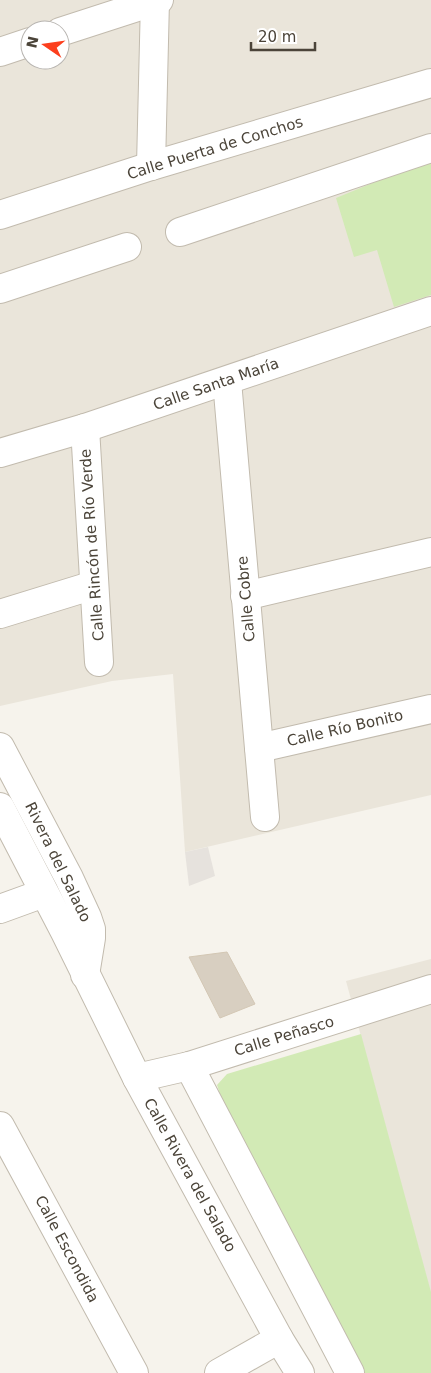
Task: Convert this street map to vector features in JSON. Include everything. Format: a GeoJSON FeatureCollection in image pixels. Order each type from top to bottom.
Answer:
{"type":"FeatureCollection","features":[{"type":"Feature","properties":{"kind":"street"},"geometry":{"type":"LineString","coordinates":[[70,29],[156,0],[151,166]]}},
{"type":"Feature","properties":{"kind":"street"},"geometry":{"type":"LineString","coordinates":[[0,52],[20,45]]}},
{"type":"Feature","properties":{"kind":"street","name":"Calle Puerta de Conchos"},"geometry":{"type":"LineString","coordinates":[[0,215],[151,166],[431,84]]}},
{"type":"Feature","properties":{"kind":"street"},"geometry":{"type":"LineString","coordinates":[[180,232],[431,148]]}},
{"type":"Feature","properties":{"kind":"street"},"geometry":{"type":"LineString","coordinates":[[0,289],[127,246]]}},
{"type":"Feature","properties":{"kind":"street","name":"Calle Santa María"},"geometry":{"type":"LineString","coordinates":[[0,453],[85,428],[431,311]]}},
{"type":"Feature","properties":{"kind":"street","name":"Calle Cobre"},"geometry":{"type":"LineString","coordinates":[[227,380],[265,817]]}},
{"type":"Feature","properties":{"kind":"street","name":"Calle Rincón de Río Verde"},"geometry":{"type":"LineString","coordinates":[[85,428],[99,662]]}},
{"type":"Feature","properties":{"kind":"street"},"geometry":{"type":"LineString","coordinates":[[246,596],[431,552]]}},
{"type":"Feature","properties":{"kind":"street"},"geometry":{"type":"LineString","coordinates":[[0,614],[94,585]]}},
{"type":"Feature","properties":{"kind":"street","name":"Calle Río Bonito"},"geometry":{"type":"LineString","coordinates":[[259,748],[431,709]]}},
{"type":"Feature","properties":{"kind":"street","name":"Rivera del Salado"},"geometry":{"type":"LineString","coordinates":[[0,747],[69,878],[87,917],[91,929],[91,938],[85,975]]}},
{"type":"Feature","properties":{"kind":"street","name":"Rivera del Salado"},"geometry":{"type":"LineString","coordinates":[[0,807],[85,975]]}},
{"type":"Feature","properties":{"kind":"street"},"geometry":{"type":"LineString","coordinates":[[0,909],[44,893]]}},
{"type":"Feature","properties":{"kind":"street","name":"Calle Rivera del Salado"},"geometry":{"type":"LineString","coordinates":[[85,975],[137,1078],[279,1339],[300,1373]]}},
{"type":"Feature","properties":{"kind":"street","name":"Calle Peñasco"},"geometry":{"type":"LineString","coordinates":[[137,1078],[188,1066],[430,993]]}},
{"type":"Feature","properties":{"kind":"street"},"geometry":{"type":"LineString","coordinates":[[188,1066],[350,1373]]}},
{"type":"Feature","properties":{"kind":"street","name":"Calle Escondida"},"geometry":{"type":"LineString","coordinates":[[0,1126],[134,1373]]}},
{"type":"Feature","properties":{"kind":"street"},"geometry":{"type":"LineString","coordinates":[[219,1373],[279,1339]]}},
{"type":"Feature","properties":{"kind":"shaded area"},"geometry":{"type":"Polygon","coordinates":[[[0,0],[431,0],[431,795],[185,852],[173,674],[112,681],[0,706],[0,0]]]}},
{"type":"Feature","properties":{"kind":"shaded area"},"geometry":{"type":"Polygon","coordinates":[[[208,847],[215,876],[189,886],[185,852],[208,847]]]}},
{"type":"Feature","properties":{"kind":"shaded area"},"geometry":{"type":"Polygon","coordinates":[[[431,959],[431,1294],[346,981],[431,959]]]}},
{"type":"Feature","properties":{"kind":"green space"},"geometry":{"type":"Polygon","coordinates":[[[431,159],[431,295],[394,307],[377,250],[354,257],[336,198],[431,159]]]}},
{"type":"Feature","properties":{"kind":"green space"},"geometry":{"type":"Polygon","coordinates":[[[361,1034],[431,1292],[431,1373],[364,1373],[222,1100],[217,1085],[227,1074],[361,1034]]]}},
{"type":"Feature","properties":{"kind":"building"},"geometry":{"type":"Polygon","coordinates":[[[227,952],[255,1004],[220,1018],[189,957],[227,952]]]}}]}
